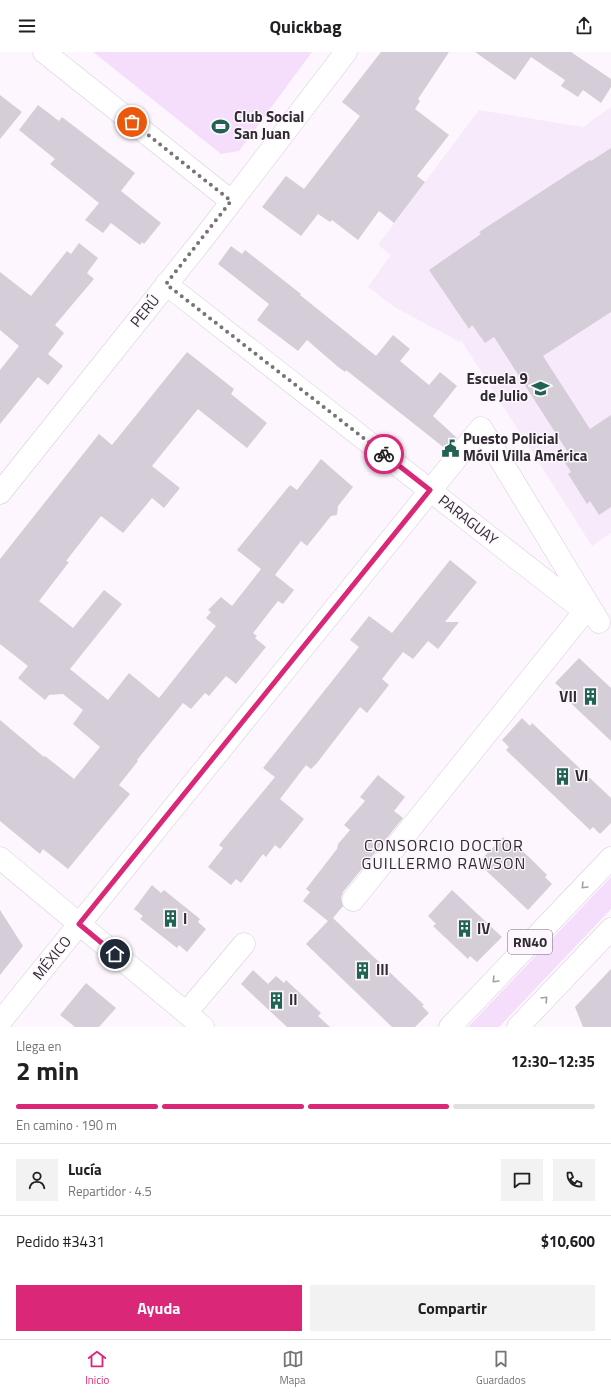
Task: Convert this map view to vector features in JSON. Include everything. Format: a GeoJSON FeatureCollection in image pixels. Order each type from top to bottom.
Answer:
{"type":"FeatureCollection","features":[{"type":"Feature","properties":{"kind":"street"},"geometry":{"type":"LineString","coordinates":[[44,52],[231,201]]}},
{"type":"Feature","properties":{"kind":"street","name":"PERÚ"},"geometry":{"type":"LineString","coordinates":[[0,493],[166,284],[346,52]]}},
{"type":"Feature","properties":{"kind":"street","name":"PARAGUAY"},"geometry":{"type":"LineString","coordinates":[[166,284],[599,622]]}},
{"type":"Feature","properties":{"kind":"street","name":"MÉXICO"},"geometry":{"type":"LineString","coordinates":[[0,1022],[481,428],[599,622]]}},
{"type":"Feature","properties":{"kind":"street"},"geometry":{"type":"LineString","coordinates":[[353,900],[599,622]]}},
{"type":"Feature","properties":{"kind":"street"},"geometry":{"type":"LineString","coordinates":[[0,858],[203,1027]]}},
{"type":"Feature","properties":{"kind":"street","name":"RN40"},"geometry":{"type":"LineString","coordinates":[[450,1027],[611,858]]}},
{"type":"Feature","properties":{"kind":"street"},"geometry":{"type":"LineString","coordinates":[[518,1027],[611,929]]}},
{"type":"Feature","properties":{"kind":"street"},"geometry":{"type":"LineString","coordinates":[[186,1013],[244,944]]}},
{"type":"Feature","properties":{"kind":"shaded area","name":"Club Social San Juan"},"geometry":{"type":"Polygon","coordinates":[[[93,52],[312,52],[239,151],[221,154],[93,52]]]}},
{"type":"Feature","properties":{"kind":"shaded area"},"geometry":{"type":"Polygon","coordinates":[[[611,107],[611,533],[592,546],[461,340],[460,342],[396,308],[368,287],[391,255],[378,245],[479,110],[583,127],[611,107]]]}},
{"type":"Feature","properties":{"kind":"shaded area"},"geometry":{"type":"Polygon","coordinates":[[[611,877],[611,909],[499,1027],[468,1027],[611,877]]]}},
{"type":"Feature","properties":{"kind":"building"},"geometry":{"type":"Polygon","coordinates":[[[381,52],[449,52],[418,99],[420,101],[415,109],[449,135],[417,176],[425,182],[394,223],[379,211],[358,240],[332,220],[330,222],[318,214],[301,236],[262,207],[286,176],[304,189],[360,116],[342,102],[381,52]]]}},
{"type":"Feature","properties":{"kind":"building"},"geometry":{"type":"Polygon","coordinates":[[[475,52],[571,52],[611,79],[611,87],[601,103],[583,90],[578,97],[561,86],[565,80],[531,57],[515,80],[475,52]]]}},
{"type":"Feature","properties":{"kind":"building"},"geometry":{"type":"Polygon","coordinates":[[[0,95],[22,112],[0,139],[0,95]]]}},
{"type":"Feature","properties":{"kind":"building"},"geometry":{"type":"Polygon","coordinates":[[[38,105],[59,121],[62,117],[135,173],[121,191],[161,223],[144,244],[142,242],[140,245],[111,223],[103,233],[85,220],[99,203],[50,164],[55,159],[19,130],[38,105]]]}},
{"type":"Feature","properties":{"kind":"building"},"geometry":{"type":"Polygon","coordinates":[[[611,148],[611,312],[543,356],[590,429],[611,415],[611,507],[599,515],[590,501],[587,504],[568,474],[571,472],[562,458],[569,454],[494,337],[485,343],[472,325],[469,329],[429,270],[481,234],[479,232],[611,148]]]}},
{"type":"Feature","properties":{"kind":"building"},"geometry":{"type":"Polygon","coordinates":[[[79,243],[98,258],[87,273],[94,279],[55,325],[64,333],[48,354],[63,366],[48,385],[38,377],[0,424],[0,370],[19,346],[0,330],[0,272],[31,296],[67,251],[71,254],[79,243]]]}},
{"type":"Feature","properties":{"kind":"building"},"geometry":{"type":"Polygon","coordinates":[[[231,246],[242,254],[245,250],[376,356],[393,335],[410,349],[400,361],[429,385],[440,372],[457,386],[433,416],[457,438],[447,450],[346,370],[345,372],[337,366],[307,340],[298,351],[257,320],[269,304],[218,264],[231,246]]]}},
{"type":"Feature","properties":{"kind":"building"},"geometry":{"type":"Polygon","coordinates":[[[187,352],[234,389],[231,394],[267,423],[247,448],[198,409],[152,466],[180,488],[164,508],[152,498],[123,533],[101,516],[66,561],[69,562],[39,601],[73,628],[104,590],[122,604],[70,669],[108,700],[129,673],[159,698],[216,626],[206,618],[211,612],[208,610],[221,597],[232,606],[261,569],[237,550],[290,485],[297,490],[321,459],[353,487],[338,506],[337,515],[331,516],[307,546],[301,541],[275,575],[294,590],[283,604],[278,601],[253,633],[257,636],[255,638],[266,647],[236,684],[226,676],[209,696],[205,693],[191,709],[183,703],[119,785],[130,794],[68,869],[43,849],[40,854],[0,821],[0,720],[44,757],[45,756],[74,779],[100,747],[73,724],[83,710],[63,694],[49,695],[45,700],[18,678],[28,666],[0,644],[0,559],[99,434],[112,445],[187,352]]]}},
{"type":"Feature","properties":{"kind":"building"},"geometry":{"type":"Polygon","coordinates":[[[450,560],[477,582],[445,622],[459,622],[438,649],[428,641],[413,659],[403,652],[382,679],[389,685],[367,713],[360,707],[317,763],[311,769],[306,765],[280,799],[304,819],[280,849],[275,845],[266,857],[263,854],[241,883],[236,879],[231,885],[208,867],[223,848],[219,845],[275,777],[263,768],[359,647],[350,640],[369,616],[392,633],[450,560]]]}},
{"type":"Feature","properties":{"kind":"building","name":"VII"},"geometry":{"type":"Polygon","coordinates":[[[579,658],[611,688],[611,741],[560,693],[563,690],[555,683],[579,658]]]}},
{"type":"Feature","properties":{"kind":"building","name":"VI"},"geometry":{"type":"Polygon","coordinates":[[[522,718],[530,726],[532,723],[611,798],[611,823],[600,834],[593,827],[590,830],[506,750],[509,747],[502,740],[522,718]]]}},
{"type":"Feature","properties":{"kind":"building"},"geometry":{"type":"Polygon","coordinates":[[[378,775],[405,797],[394,811],[403,818],[343,892],[341,898],[343,906],[333,918],[424,1005],[422,1006],[429,1013],[415,1027],[392,1027],[306,944],[328,921],[303,901],[310,892],[306,889],[337,849],[338,844],[350,830],[344,825],[365,801],[360,797],[378,775]]]}},
{"type":"Feature","properties":{"kind":"building"},"geometry":{"type":"Polygon","coordinates":[[[503,837],[511,845],[513,843],[530,858],[547,875],[545,877],[552,884],[528,910],[478,863],[503,837]]]}},
{"type":"Feature","properties":{"kind":"building","name":"I"},"geometry":{"type":"Polygon","coordinates":[[[152,885],[161,893],[164,890],[200,919],[198,922],[206,929],[187,952],[179,945],[177,948],[140,919],[143,916],[134,909],[152,885]]]}},
{"type":"Feature","properties":{"kind":"building","name":"IV"},"geometry":{"type":"Polygon","coordinates":[[[452,890],[502,937],[477,962],[470,956],[468,959],[433,926],[436,924],[428,916],[452,890]]]}},
{"type":"Feature","properties":{"kind":"building"},"geometry":{"type":"Polygon","coordinates":[[[0,910],[23,946],[0,975],[0,910]]]}},
{"type":"Feature","properties":{"kind":"building"},"geometry":{"type":"Polygon","coordinates":[[[611,969],[611,1027],[583,1027],[575,1007],[611,969]]]}},
{"type":"Feature","properties":{"kind":"building","name":"II"},"geometry":{"type":"Polygon","coordinates":[[[253,970],[268,984],[276,976],[284,983],[286,980],[321,1013],[318,1016],[330,1027],[287,1027],[241,984],[253,970]]]}},
{"type":"Feature","properties":{"kind":"building"},"geometry":{"type":"Polygon","coordinates":[[[86,983],[116,1008],[99,1027],[75,1027],[60,1015],[86,983]]]}},
{"type":"Feature","properties":{"kind":"way so far"},"geometry":{"type":"LineString","coordinates":[[132,122],[231,201],[203,239],[166,284],[384,454]]}},
{"type":"Feature","properties":{"kind":"place","name":"Club Social San Juan"},"geometry":{"type":"Point","coordinates":[221,126]}},
{"type":"Feature","properties":{"kind":"place","name":"Escuela 9 de Julio"},"geometry":{"type":"Point","coordinates":[541,388]}},
{"type":"Feature","properties":{"kind":"place","name":"Puesto Policial Móvil Villa América"},"geometry":{"type":"Point","coordinates":[450,448]}},
{"type":"Feature","properties":{"kind":"place","name":"VII"},"geometry":{"type":"Point","coordinates":[590,697]}},
{"type":"Feature","properties":{"kind":"place","name":"VI"},"geometry":{"type":"Point","coordinates":[562,776]}},
{"type":"Feature","properties":{"kind":"place","name":"I"},"geometry":{"type":"Point","coordinates":[170,919]}},
{"type":"Feature","properties":{"kind":"place","name":"IV"},"geometry":{"type":"Point","coordinates":[464,929]}},
{"type":"Feature","properties":{"kind":"place","name":"III"},"geometry":{"type":"Point","coordinates":[363,970]}},
{"type":"Feature","properties":{"kind":"place","name":"II"},"geometry":{"type":"Point","coordinates":[276,1000]}},
{"type":"Feature","properties":{"kind":"district","name":"CONSORCIO DOCTOR GUILLERMO RAWSON"},"geometry":{"type":"Point","coordinates":[444,854]}},
{"type":"Feature","properties":{"kind":"route"},"geometry":{"type":"LineString","coordinates":[[115,954],[79,924],[430,490],[384,454]]}}]}
